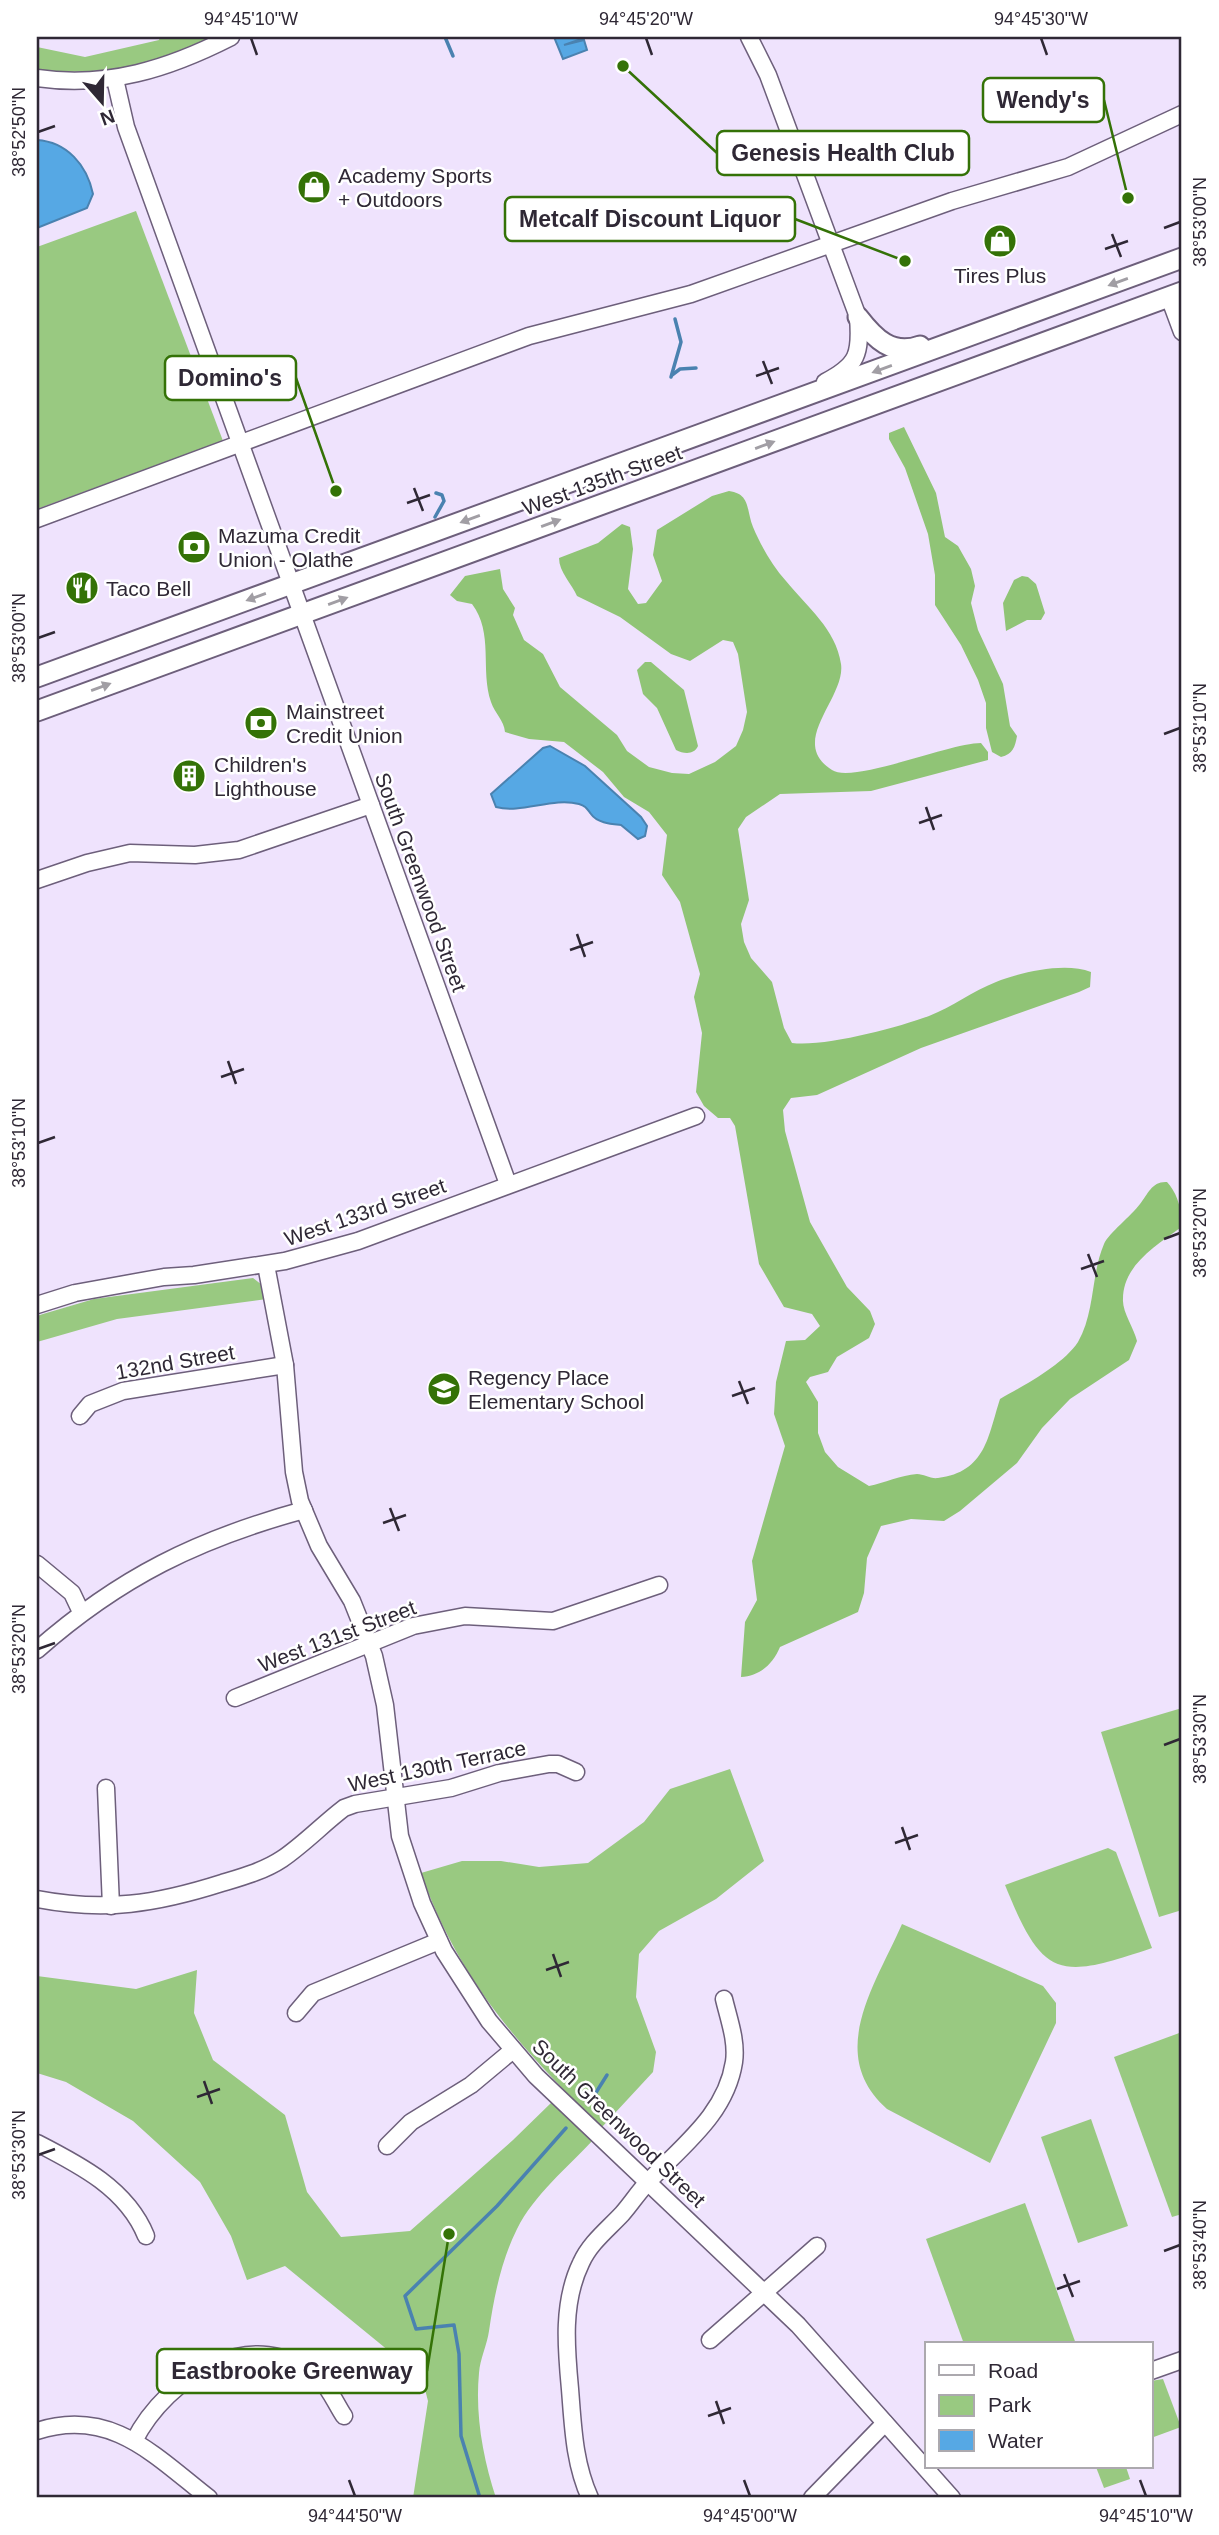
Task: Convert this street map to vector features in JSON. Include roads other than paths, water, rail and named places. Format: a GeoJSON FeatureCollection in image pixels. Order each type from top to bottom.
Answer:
{"type":"FeatureCollection","features":[{"type":"Feature","properties":{"kind":"main road","name":"West 135th Street"},"geometry":{"type":"LineString","coordinates":[[37,677],[1182,258]]}},
{"type":"Feature","properties":{"kind":"main road"},"geometry":{"type":"LineString","coordinates":[[858,317],[883,344],[904,350],[1077,289],[1084,294]]}},
{"type":"Feature","properties":{"kind":"main road","name":"West 135th Street"},"geometry":{"type":"LineString","coordinates":[[37,711],[1176,294]]}},
{"type":"Feature","properties":{"kind":"street"},"geometry":{"type":"LineString","coordinates":[[37,78],[65,81],[115,79],[185,60],[231,37]]}},
{"type":"Feature","properties":{"kind":"street"},"geometry":{"type":"LineString","coordinates":[[749,37],[768,75],[858,317],[859,352],[853,362],[842,373],[819,385],[810,395]]}},
{"type":"Feature","properties":{"kind":"street","name":"South Greenwood Street"},"geometry":{"type":"LineString","coordinates":[[115,79],[126,127],[508,1184]]}},
{"type":"Feature","properties":{"kind":"street"},"geometry":{"type":"LineString","coordinates":[[37,519],[529,336],[691,294],[952,201],[1068,167],[1182,114]]}},
{"type":"Feature","properties":{"kind":"street"},"geometry":{"type":"LineString","coordinates":[[1176,294],[1182,332]]}},
{"type":"Feature","properties":{"kind":"street"},"geometry":{"type":"LineString","coordinates":[[37,880],[87,863],[130,853],[195,855],[239,850],[371,805]]}},
{"type":"Feature","properties":{"kind":"street","name":"West 133rd Street"},"geometry":{"type":"LineString","coordinates":[[37,1305],[75,1293],[164,1277],[266,1265],[358,1241],[696,1116]]}},
{"type":"Feature","properties":{"kind":"street","name":"South Greenwood Street"},"geometry":{"type":"LineString","coordinates":[[266,1265],[285,1365],[294,1472],[303,1510],[319,1546],[352,1601],[370,1644],[385,1705],[394,1797],[407,1860],[439,1941],[467,1990],[513,2050],[557,2097],[764,2291],[925,2462]]}},
{"type":"Feature","properties":{"kind":"street","name":"132nd Street"},"geometry":{"type":"LineString","coordinates":[[80,1416],[97,1400],[122,1391],[188,1383],[285,1365]]}},
{"type":"Feature","properties":{"kind":"street"},"geometry":{"type":"LineString","coordinates":[[37,1650],[81,1612],[127,1581],[177,1554],[242,1528],[303,1510]]}},
{"type":"Feature","properties":{"kind":"street"},"geometry":{"type":"LineString","coordinates":[[37,1564],[72,1593],[81,1612]]}},
{"type":"Feature","properties":{"kind":"street","name":"West 131st Street"},"geometry":{"type":"LineString","coordinates":[[235,1698],[413,1626],[465,1616],[553,1621],[659,1586]]}},
{"type":"Feature","properties":{"kind":"street","name":"West 130th Terrace"},"geometry":{"type":"LineString","coordinates":[[37,1899],[65,1904],[138,1906],[174,1899],[255,1873],[280,1861],[344,1808],[370,1799],[451,1788],[499,1773],[549,1764],[558,1764],[576,1772]]}},
{"type":"Feature","properties":{"kind":"street"},"geometry":{"type":"LineString","coordinates":[[106,1788],[111,1906]]}},
{"type":"Feature","properties":{"kind":"street"},"geometry":{"type":"LineString","coordinates":[[296,2012],[313,1993],[439,1941]]}},
{"type":"Feature","properties":{"kind":"street"},"geometry":{"type":"LineString","coordinates":[[590,2498],[579,2469],[575,2444],[566,2339],[569,2300],[587,2252],[648,2182],[708,2121],[727,2087],[734,2050],[724,1999]]}},
{"type":"Feature","properties":{"kind":"street"},"geometry":{"type":"LineString","coordinates":[[387,2147],[411,2122],[471,2085],[513,2050]]}},
{"type":"Feature","properties":{"kind":"street"},"geometry":{"type":"LineString","coordinates":[[37,2143],[107,2185],[130,2207],[146,2236]]}},
{"type":"Feature","properties":{"kind":"street"},"geometry":{"type":"LineString","coordinates":[[710,2340],[817,2246]]}},
{"type":"Feature","properties":{"kind":"street"},"geometry":{"type":"LineString","coordinates":[[134,2441],[150,2412],[174,2388],[203,2369],[251,2354],[286,2360],[317,2377],[344,2416]]}},
{"type":"Feature","properties":{"kind":"street"},"geometry":{"type":"LineString","coordinates":[[1152,2371],[1182,2360]]}},
{"type":"Feature","properties":{"kind":"street"},"geometry":{"type":"LineString","coordinates":[[812,2498],[886,2423]]}},
{"type":"Feature","properties":{"kind":"street"},"geometry":{"type":"LineString","coordinates":[[37,2431],[64,2424],[85,2424],[111,2430],[134,2441],[209,2498]]}},
{"type":"Feature","properties":{"kind":"street","name":"South Greenwood Street"},"geometry":{"type":"LineString","coordinates":[[930,2468],[952,2498]]}},
{"type":"Feature","properties":{"kind":"water"},"geometry":{"type":"Polygon","coordinates":[[[554,37],[587,37],[564,45],[584,40],[587,50],[563,59],[554,37]]]}},
{"type":"Feature","properties":{"kind":"water"},"geometry":{"type":"Polygon","coordinates":[[[37,140],[58,145],[74,157],[86,174],[93,194],[87,208],[37,228],[37,140]]]}},
{"type":"Feature","properties":{"kind":"water"},"geometry":{"type":"Polygon","coordinates":[[[550,746],[585,766],[641,817],[647,826],[645,836],[638,839],[621,825],[605,823],[594,817],[585,807],[569,802],[506,809],[496,807],[491,794],[543,748],[550,746]]]}},
{"type":"Feature","properties":{"kind":"waterway"},"geometry":{"type":"LineString","coordinates":[[445,37],[453,56]]}},
{"type":"Feature","properties":{"kind":"waterway"},"geometry":{"type":"LineString","coordinates":[[671,377],[681,342],[675,319]]}},
{"type":"Feature","properties":{"kind":"waterway"},"geometry":{"type":"LineString","coordinates":[[672,375],[680,369],[696,368]]}},
{"type":"Feature","properties":{"kind":"waterway"},"geometry":{"type":"LineString","coordinates":[[435,517],[444,501],[442,495],[436,493]]}},
{"type":"Feature","properties":{"kind":"waterway"},"geometry":{"type":"LineString","coordinates":[[590,2102],[607,2075]]}},
{"type":"Feature","properties":{"kind":"waterway"},"geometry":{"type":"LineString","coordinates":[[480,2498],[461,2436],[459,2354],[454,2325],[416,2329],[405,2296],[497,2206],[566,2128]]}},
{"type":"Feature","properties":{"kind":"place","name":"Genesis Health Club"},"geometry":{"type":"Point","coordinates":[623,66]}},
{"type":"Feature","properties":{"kind":"place","name":"Academy Sports + Outdoors"},"geometry":{"type":"Point","coordinates":[314,187]}},
{"type":"Feature","properties":{"kind":"place","name":"Wendy's"},"geometry":{"type":"Point","coordinates":[1128,198]}},
{"type":"Feature","properties":{"kind":"place","name":"Tires Plus"},"geometry":{"type":"Point","coordinates":[1000,241]}},
{"type":"Feature","properties":{"kind":"place","name":"Metcalf Discount Liquor"},"geometry":{"type":"Point","coordinates":[905,261]}},
{"type":"Feature","properties":{"kind":"place","name":"Domino's"},"geometry":{"type":"Point","coordinates":[336,491]}},
{"type":"Feature","properties":{"kind":"place","name":"Mazuma Credit Union - Olathe"},"geometry":{"type":"Point","coordinates":[194,547]}},
{"type":"Feature","properties":{"kind":"place","name":"Taco Bell"},"geometry":{"type":"Point","coordinates":[82,588]}},
{"type":"Feature","properties":{"kind":"place","name":"Mainstreet Credit Union"},"geometry":{"type":"Point","coordinates":[261,723]}},
{"type":"Feature","properties":{"kind":"place","name":"Children's Lighthouse"},"geometry":{"type":"Point","coordinates":[189,776]}},
{"type":"Feature","properties":{"kind":"place","name":"Regency Place Elementary School"},"geometry":{"type":"Point","coordinates":[444,1389]}},
{"type":"Feature","properties":{"kind":"place","name":"Eastbrooke Greenway"},"geometry":{"type":"Point","coordinates":[449,2234]}}]}
